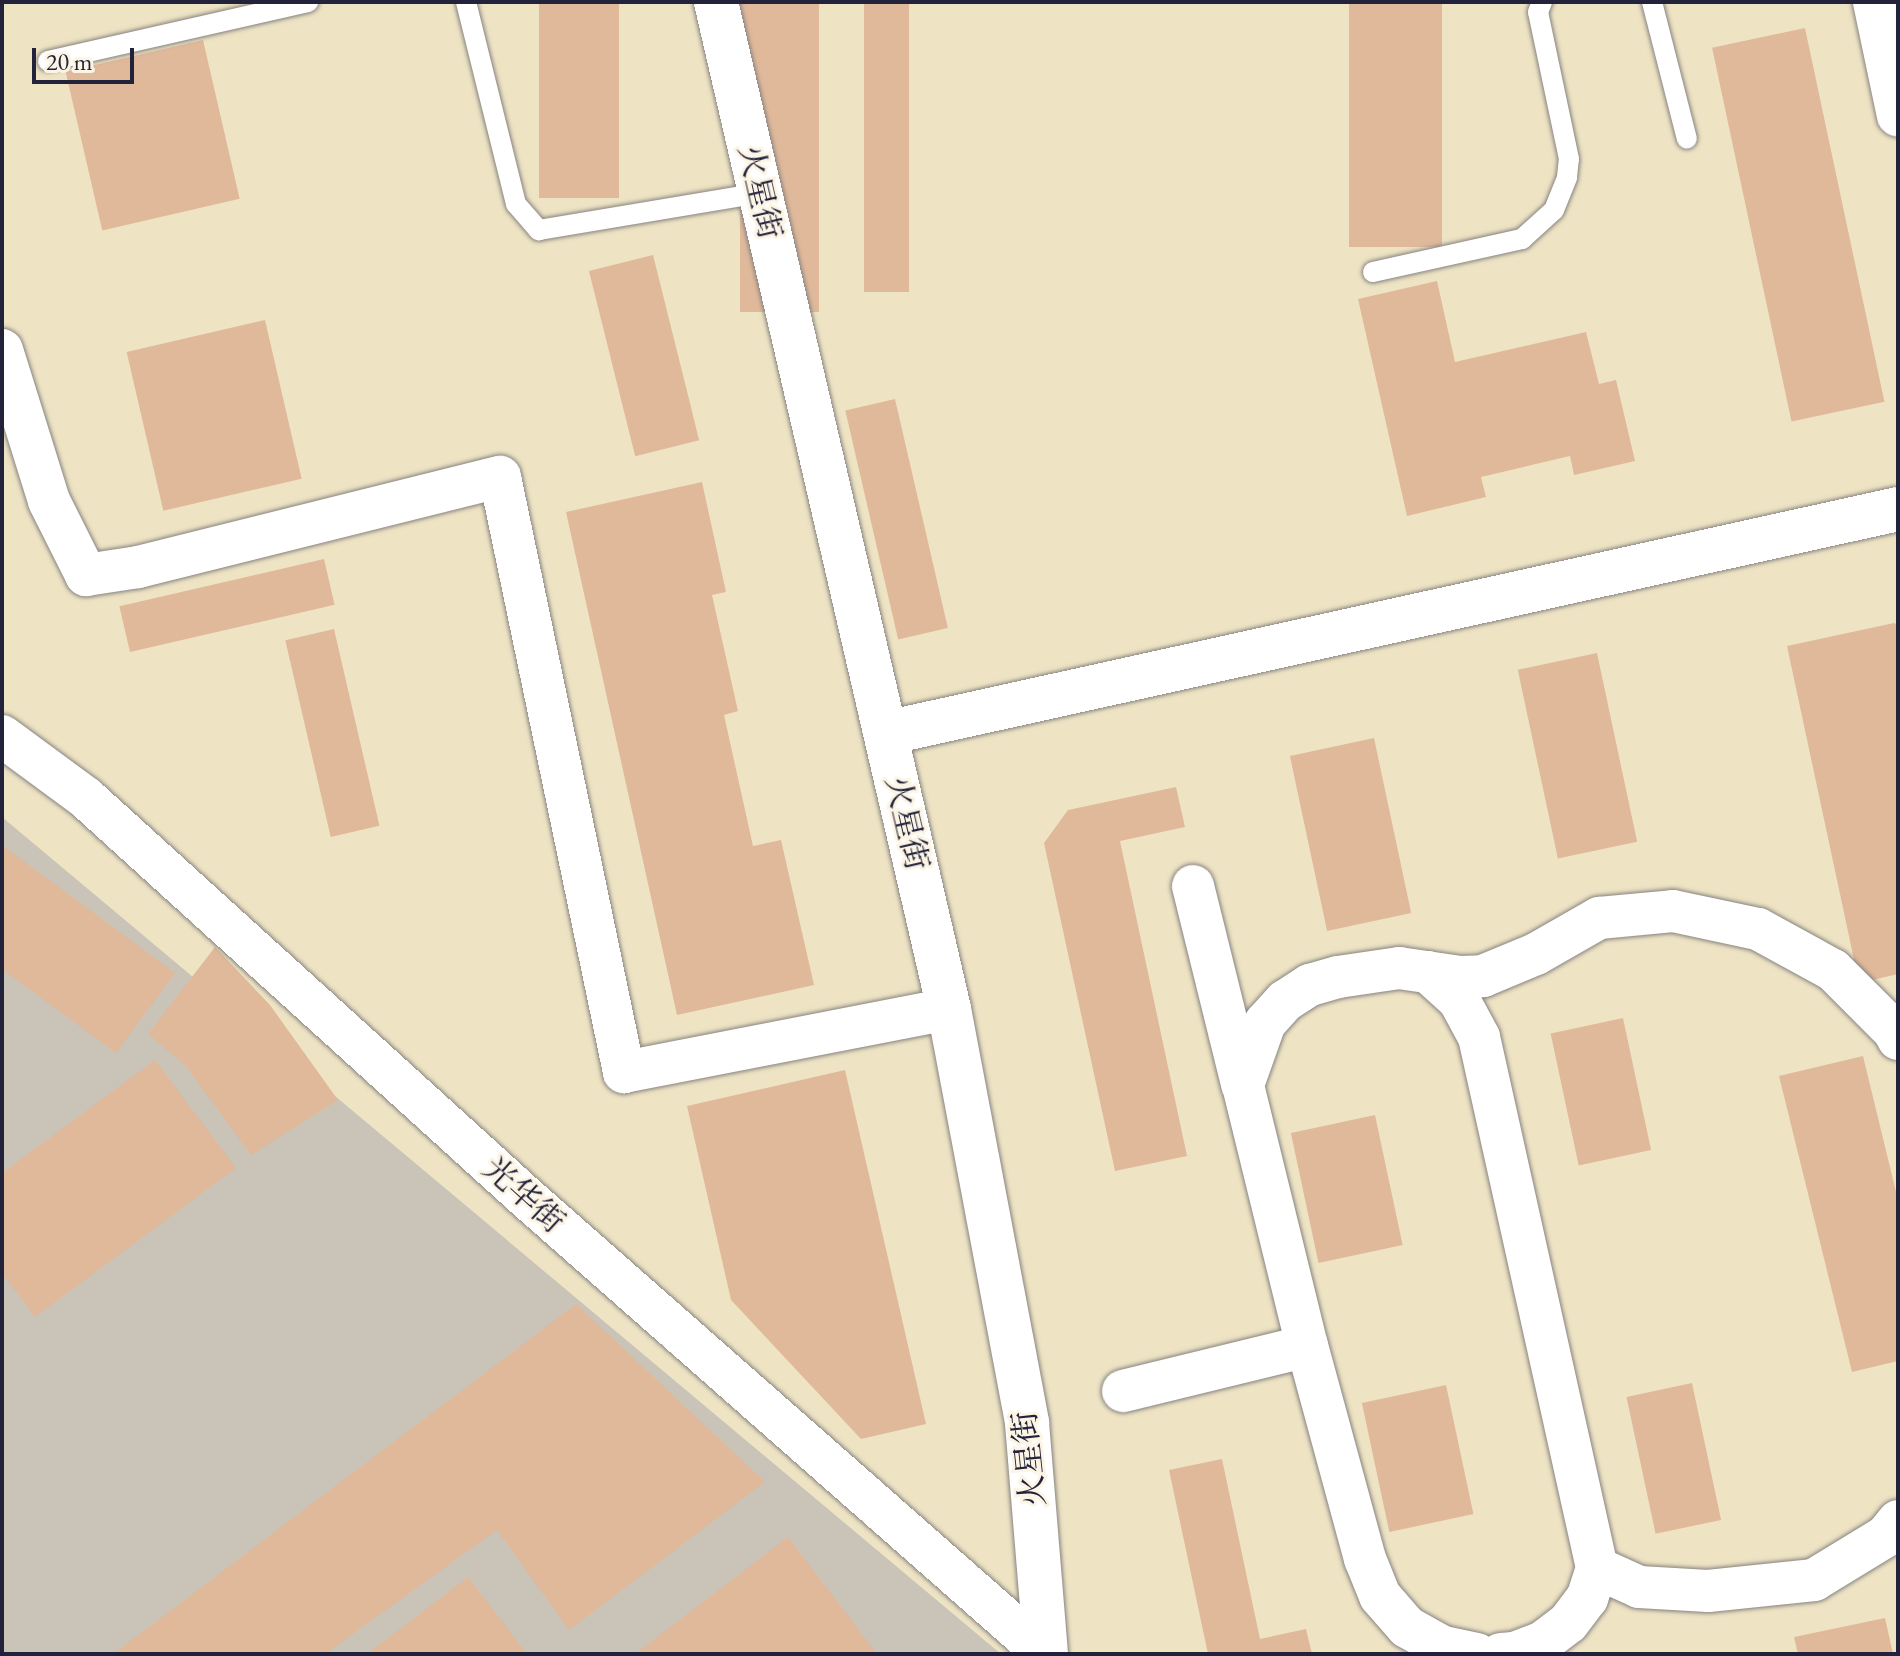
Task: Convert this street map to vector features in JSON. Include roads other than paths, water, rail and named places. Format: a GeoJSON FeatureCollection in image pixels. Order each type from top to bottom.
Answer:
{"type":"FeatureCollection","features":[{"type":"Feature","properties":{"kind":"street","name":"火星街"},"geometry":{"type":"LineString","coordinates":[[716,2],[949,1009],[1027,1423],[1046,1654]]}},
{"type":"Feature","properties":{"kind":"street"},"geometry":{"type":"LineString","coordinates":[[1874,2],[1898,116]]}},
{"type":"Feature","properties":{"kind":"street"},"geometry":{"type":"LineString","coordinates":[[2,350],[49,501],[86,575],[138,567],[500,477],[624,1072],[949,1009]]}},
{"type":"Feature","properties":{"kind":"street"},"geometry":{"type":"LineString","coordinates":[[886,733],[1898,509]]}},
{"type":"Feature","properties":{"kind":"street","name":"光华街"},"geometry":{"type":"LineString","coordinates":[[2,736],[86,798],[539,1209],[1046,1654]]}},
{"type":"Feature","properties":{"kind":"street"},"geometry":{"type":"LineString","coordinates":[[1193,886],[1307,1346],[1365,1559],[1380,1596],[1407,1627],[1443,1647],[1477,1654]]}},
{"type":"Feature","properties":{"kind":"street"},"geometry":{"type":"LineString","coordinates":[[1243,1085],[1265,1023],[1285,1001],[1310,985],[1338,977],[1399,968],[1460,977],[1483,976],[1536,954],[1599,918],[1673,911],[1758,929],[1833,970],[1894,1031],[1898,1039]]}},
{"type":"Feature","properties":{"kind":"street"},"geometry":{"type":"LineString","coordinates":[[1428,972],[1459,1000],[1479,1037],[1556,1371],[1597,1568],[1587,1598],[1568,1623],[1543,1642],[1514,1653],[1501,1654]]}},
{"type":"Feature","properties":{"kind":"street"},"geometry":{"type":"LineString","coordinates":[[1123,1391],[1307,1346]]}},
{"type":"Feature","properties":{"kind":"street"},"geometry":{"type":"LineString","coordinates":[[1597,1568],[1639,1587],[1708,1591],[1814,1580],[1886,1536],[1898,1521]]}},
{"type":"Feature","properties":{"kind":"lane"},"geometry":{"type":"LineString","coordinates":[[48,61],[308,2]]}},
{"type":"Feature","properties":{"kind":"lane"},"geometry":{"type":"LineString","coordinates":[[466,2],[516,204],[539,230],[760,193]]}},
{"type":"Feature","properties":{"kind":"lane"},"geometry":{"type":"LineString","coordinates":[[1373,272],[1522,239],[1554,210],[1567,177],[1569,159],[1538,12],[1542,2]]}},
{"type":"Feature","properties":{"kind":"lane"},"geometry":{"type":"LineString","coordinates":[[1652,2],[1687,139]]}}]}
